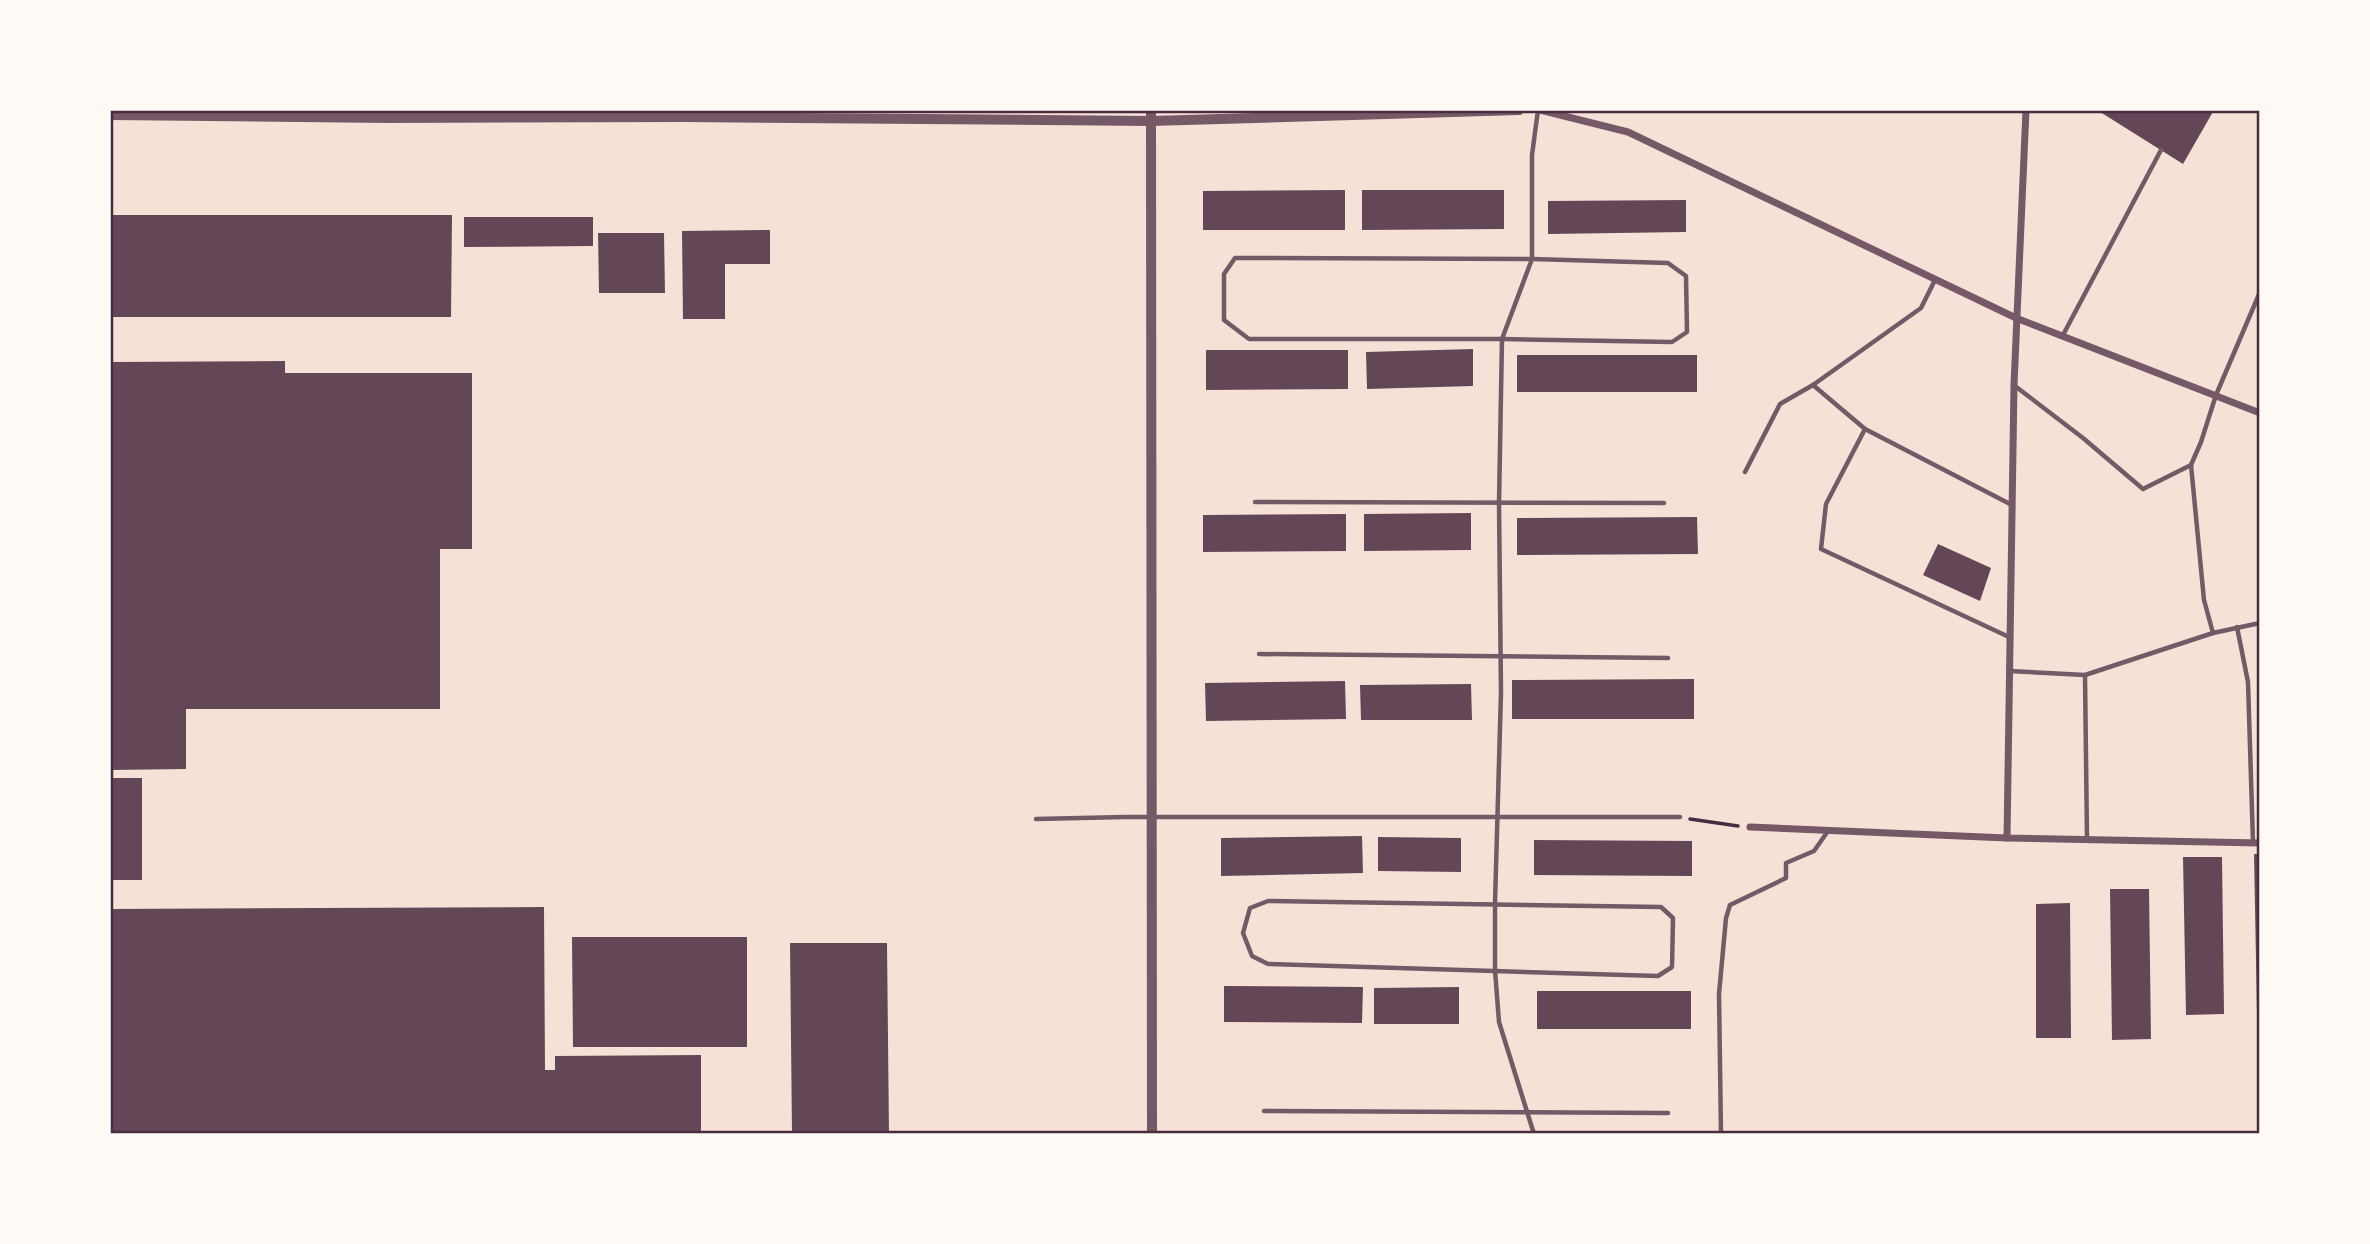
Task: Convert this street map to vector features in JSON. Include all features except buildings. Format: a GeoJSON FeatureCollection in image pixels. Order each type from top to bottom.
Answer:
{"type":"FeatureCollection","features":[{"type":"Feature","properties":{"kind":"street"},"geometry":{"type":"LineString","coordinates":[[110,115],[662,113],[1151,116],[1519,110]]}},
{"type":"Feature","properties":{"kind":"street"},"geometry":{"type":"LineString","coordinates":[[1539,110],[1628,132],[2016,318],[2260,413]]}},
{"type":"Feature","properties":{"kind":"street"},"geometry":{"type":"LineString","coordinates":[[2007,838],[2014,385],[2026,110]]}},
{"type":"Feature","properties":{"kind":"street"},"geometry":{"type":"LineString","coordinates":[[1151,116],[1152,1134]]}},
{"type":"Feature","properties":{"kind":"street"},"geometry":{"type":"LineString","coordinates":[[1750,827],[2007,838],[2257,843]]}},
{"type":"Feature","properties":{"kind":"lane"},"geometry":{"type":"LineString","coordinates":[[1534,1134],[1499,1022],[1495,970],[1495,903],[1501,655],[1499,503],[1502,339],[1532,259],[1532,155],[1539,110]]}},
{"type":"Feature","properties":{"kind":"lane"},"geometry":{"type":"LineString","coordinates":[[2063,335],[2161,150]]}},
{"type":"Feature","properties":{"kind":"lane"},"geometry":{"type":"LineString","coordinates":[[1235,258],[1532,259],[1668,263],[1686,276],[1687,332],[1672,342],[1502,339],[1249,339],[1223,320],[1224,274],[1235,258]]}},
{"type":"Feature","properties":{"kind":"lane"},"geometry":{"type":"LineString","coordinates":[[1745,472],[1780,404],[1921,308],[1936,280]]}},
{"type":"Feature","properties":{"kind":"lane"},"geometry":{"type":"LineString","coordinates":[[2213,633],[2204,600],[2191,465],[2202,442],[2216,395],[2260,292]]}},
{"type":"Feature","properties":{"kind":"lane"},"geometry":{"type":"LineString","coordinates":[[1813,384],[1865,429],[2012,505]]}},
{"type":"Feature","properties":{"kind":"lane"},"geometry":{"type":"LineString","coordinates":[[2014,385],[2143,489],[2191,465]]}},
{"type":"Feature","properties":{"kind":"lane"},"geometry":{"type":"LineString","coordinates":[[1865,429],[1826,504],[1821,549],[2010,637]]}},
{"type":"Feature","properties":{"kind":"lane"},"geometry":{"type":"LineString","coordinates":[[1255,502],[1664,503]]}},
{"type":"Feature","properties":{"kind":"lane"},"geometry":{"type":"LineString","coordinates":[[2009,671],[2085,675],[2213,633],[2260,623]]}},
{"type":"Feature","properties":{"kind":"lane"},"geometry":{"type":"LineString","coordinates":[[2238,627],[2248,682],[2257,843]]}},
{"type":"Feature","properties":{"kind":"lane"},"geometry":{"type":"LineString","coordinates":[[1259,654],[1668,658]]}},
{"type":"Feature","properties":{"kind":"lane"},"geometry":{"type":"LineString","coordinates":[[2085,675],[2087,840]]}},
{"type":"Feature","properties":{"kind":"lane"},"geometry":{"type":"LineString","coordinates":[[1036,819],[1679,817]]}},
{"type":"Feature","properties":{"kind":"lane"},"geometry":{"type":"LineString","coordinates":[[1721,1134],[1719,994],[1726,918],[1730,905],[1786,878],[1786,863],[1814,851],[1829,831]]}},
{"type":"Feature","properties":{"kind":"lane"},"geometry":{"type":"LineString","coordinates":[[1268,901],[1661,907],[1673,918],[1672,967],[1658,976],[1495,970],[1268,964],[1252,956],[1242,933],[1250,908],[1268,901]]}},
{"type":"Feature","properties":{"kind":"lane"},"geometry":{"type":"LineString","coordinates":[[1264,1111],[1668,1114]]}},
{"type":"Feature","properties":{"kind":"path"},"geometry":{"type":"LineString","coordinates":[[1679,817],[1750,827]]}}]}
